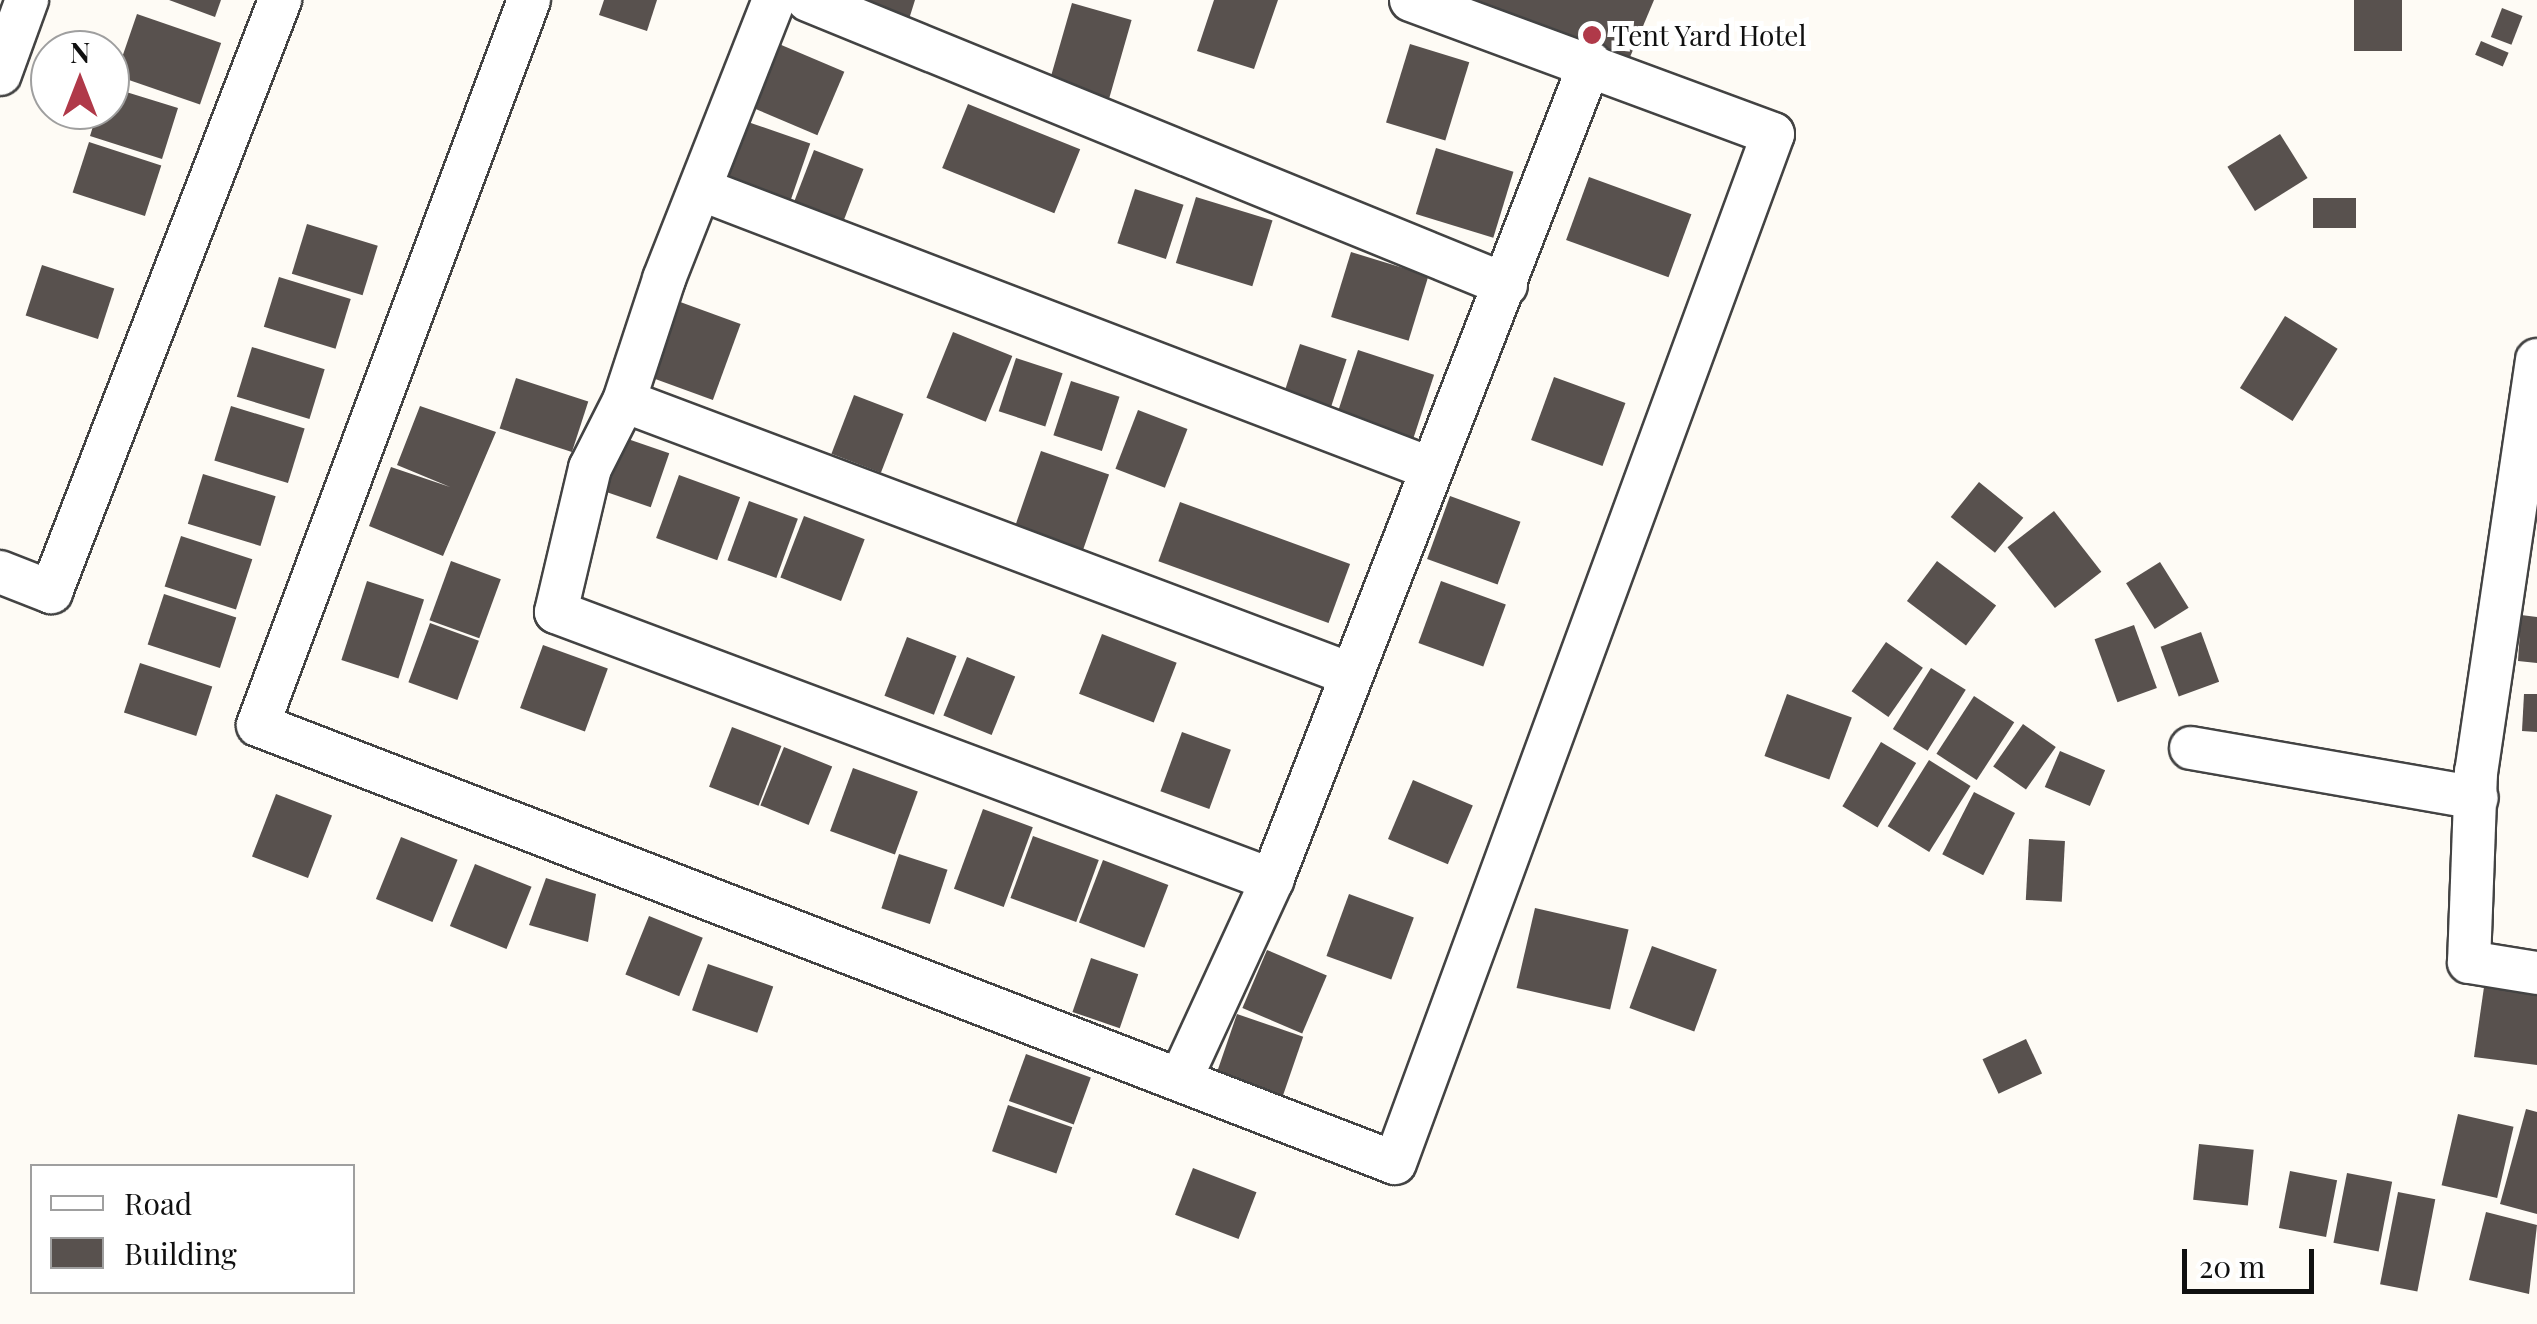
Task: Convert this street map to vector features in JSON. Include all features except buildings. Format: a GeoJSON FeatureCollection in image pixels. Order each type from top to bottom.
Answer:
{"type":"FeatureCollection","features":[{"type":"Feature","properties":{"kind":"street"},"geometry":{"type":"LineString","coordinates":[[0,74],[27,0]]}},
{"type":"Feature","properties":{"kind":"street"},"geometry":{"type":"LineString","coordinates":[[0,572],[51,592],[280,0]]}},
{"type":"Feature","properties":{"kind":"street"},"geometry":{"type":"LineString","coordinates":[[530,0],[258,724],[1182,1076],[1394,1163],[1773,134],[1590,63],[1411,0]]}},
{"type":"Feature","properties":{"kind":"street"},"geometry":{"type":"LineString","coordinates":[[774,0],[624,401],[590,468],[556,612],[1272,880]]}},
{"type":"Feature","properties":{"kind":"street"},"geometry":{"type":"LineString","coordinates":[[808,0],[1506,285]]}},
{"type":"Feature","properties":{"kind":"street"},"geometry":{"type":"LineString","coordinates":[[1182,1076],[1272,880],[1348,673],[1506,285],[1590,63]]}},
{"type":"Feature","properties":{"kind":"street"},"geometry":{"type":"LineString","coordinates":[[700,190],[1429,468]]}},
{"type":"Feature","properties":{"kind":"street"},"geometry":{"type":"LineString","coordinates":[[2537,360],[2477,798],[2469,962],[2537,973]]}},
{"type":"Feature","properties":{"kind":"street"},"geometry":{"type":"LineString","coordinates":[[624,401],[1348,673]]}},
{"type":"Feature","properties":{"kind":"street"},"geometry":{"type":"LineString","coordinates":[[2191,748],[2477,798]]}},
{"type":"Feature","properties":{"kind":"place","name":"Tent Yard Hotel"},"geometry":{"type":"Point","coordinates":[1592,35]}}]}
